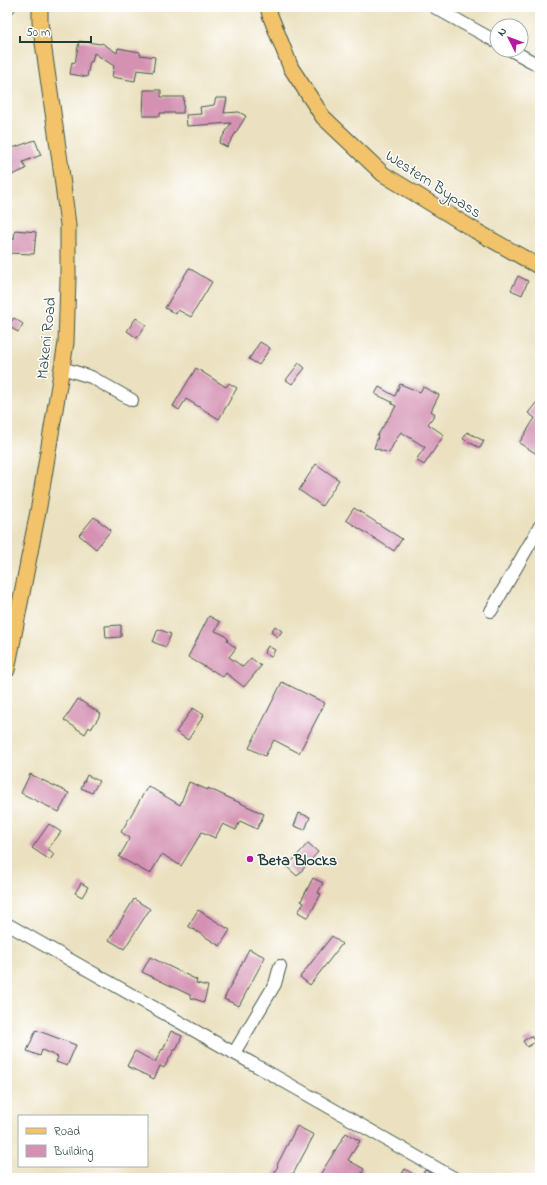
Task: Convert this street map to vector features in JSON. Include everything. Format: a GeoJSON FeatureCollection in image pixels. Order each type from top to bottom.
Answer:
{"type":"FeatureCollection","features":[{"type":"Feature","properties":{"kind":"main road","name":"Makeni Road"},"geometry":{"type":"LineString","coordinates":[[7,670],[39,506],[66,336],[68,225],[40,22],[40,7]]}},
{"type":"Feature","properties":{"kind":"main road","name":"Western Bypass"},"geometry":{"type":"LineString","coordinates":[[268,7],[291,68],[323,117],[382,174],[476,231],[540,267]]}},
{"type":"Feature","properties":{"kind":"street"},"geometry":{"type":"LineString","coordinates":[[434,7],[489,38]]}},
{"type":"Feature","properties":{"kind":"street"},"geometry":{"type":"LineString","coordinates":[[526,58],[540,66]]}},
{"type":"Feature","properties":{"kind":"street"},"geometry":{"type":"LineString","coordinates":[[62,368],[92,377],[132,400]]}},
{"type":"Feature","properties":{"kind":"street"},"geometry":{"type":"LineString","coordinates":[[491,611],[540,526]]}},
{"type":"Feature","properties":{"kind":"street"},"geometry":{"type":"LineString","coordinates":[[7,924],[454,1178]]}},
{"type":"Feature","properties":{"kind":"street"},"geometry":{"type":"LineString","coordinates":[[234,1053],[275,984],[280,966]]}},
{"type":"Feature","properties":{"kind":"building"},"geometry":{"type":"Polygon","coordinates":[[[79,41],[102,43],[117,53],[118,48],[140,52],[140,55],[155,57],[153,72],[137,70],[135,81],[112,77],[114,66],[94,53],[92,62],[90,61],[87,77],[70,74],[72,62],[75,63],[79,41]]]}},
{"type":"Feature","properties":{"kind":"building"},"geometry":{"type":"Polygon","coordinates":[[[144,90],[161,90],[161,97],[184,97],[183,113],[160,113],[160,116],[143,116],[144,90]]]}},
{"type":"Feature","properties":{"kind":"building"},"geometry":{"type":"Polygon","coordinates":[[[216,98],[227,98],[224,113],[239,112],[246,116],[227,147],[219,143],[231,123],[187,126],[186,115],[201,114],[200,107],[214,105],[216,98]]]}},
{"type":"Feature","properties":{"kind":"building"},"geometry":{"type":"Polygon","coordinates":[[[35,140],[41,155],[23,162],[26,169],[7,177],[7,150],[35,140]]]}},
{"type":"Feature","properties":{"kind":"building"},"geometry":{"type":"Polygon","coordinates":[[[15,230],[36,232],[34,254],[7,253],[7,239],[14,239],[15,230]]]}},
{"type":"Feature","properties":{"kind":"building"},"geometry":{"type":"Polygon","coordinates":[[[189,268],[212,282],[191,317],[178,310],[176,314],[165,308],[189,268]]]}},
{"type":"Feature","properties":{"kind":"building"},"geometry":{"type":"Polygon","coordinates":[[[518,276],[528,281],[522,295],[511,290],[518,276]]]}},
{"type":"Feature","properties":{"kind":"building"},"geometry":{"type":"Polygon","coordinates":[[[14,318],[23,324],[18,332],[8,326],[14,318]]]}},
{"type":"Feature","properties":{"kind":"building"},"geometry":{"type":"Polygon","coordinates":[[[136,318],[146,325],[137,338],[127,331],[136,318]]]}},
{"type":"Feature","properties":{"kind":"building"},"geometry":{"type":"Polygon","coordinates":[[[260,342],[270,348],[259,365],[249,359],[260,342]]]}},
{"type":"Feature","properties":{"kind":"building"},"geometry":{"type":"Polygon","coordinates":[[[299,363],[305,368],[292,384],[286,380],[299,363]]]}},
{"type":"Feature","properties":{"kind":"building"},"geometry":{"type":"Polygon","coordinates":[[[196,368],[226,387],[229,383],[237,388],[219,419],[186,399],[179,410],[173,406],[196,368]]]}},
{"type":"Feature","properties":{"kind":"building"},"geometry":{"type":"Polygon","coordinates":[[[400,384],[420,392],[423,387],[439,395],[431,411],[435,414],[428,424],[444,435],[424,465],[416,460],[425,447],[401,432],[389,453],[374,448],[378,437],[377,436],[396,406],[392,404],[392,402],[375,394],[379,387],[395,396],[400,384]]]}},
{"type":"Feature","properties":{"kind":"building"},"geometry":{"type":"Polygon","coordinates":[[[540,398],[540,456],[519,443],[535,418],[528,413],[540,398]]]}},
{"type":"Feature","properties":{"kind":"building"},"geometry":{"type":"Polygon","coordinates":[[[467,432],[484,441],[480,448],[463,439],[467,432]]]}},
{"type":"Feature","properties":{"kind":"building"},"geometry":{"type":"Polygon","coordinates":[[[316,464],[339,480],[322,506],[299,490],[316,464]]]}},
{"type":"Feature","properties":{"kind":"building"},"geometry":{"type":"Polygon","coordinates":[[[354,508],[402,539],[394,551],[346,520],[354,508]]]}},
{"type":"Feature","properties":{"kind":"building"},"geometry":{"type":"Polygon","coordinates":[[[94,517],[111,530],[96,549],[79,535],[94,517]]]}},
{"type":"Feature","properties":{"kind":"building"},"geometry":{"type":"Polygon","coordinates":[[[209,616],[220,622],[215,631],[224,635],[228,639],[227,641],[236,648],[229,657],[243,667],[251,658],[261,666],[244,687],[226,673],[223,677],[188,657],[209,616]]]}},
{"type":"Feature","properties":{"kind":"building"},"geometry":{"type":"Polygon","coordinates":[[[121,625],[121,637],[106,638],[105,626],[121,625]]]}},
{"type":"Feature","properties":{"kind":"building"},"geometry":{"type":"Polygon","coordinates":[[[275,626],[282,631],[278,637],[271,632],[275,626]]]}},
{"type":"Feature","properties":{"kind":"building"},"geometry":{"type":"Polygon","coordinates":[[[158,629],[171,634],[166,647],[153,642],[158,629]]]}},
{"type":"Feature","properties":{"kind":"building"},"geometry":{"type":"Polygon","coordinates":[[[268,646],[275,650],[271,657],[264,653],[268,646]]]}},
{"type":"Feature","properties":{"kind":"building"},"geometry":{"type":"Polygon","coordinates":[[[282,682],[325,703],[299,753],[274,740],[265,756],[249,748],[282,682]]]}},
{"type":"Feature","properties":{"kind":"building"},"geometry":{"type":"Polygon","coordinates":[[[78,699],[101,714],[91,729],[89,727],[85,734],[64,720],[78,699]]]}},
{"type":"Feature","properties":{"kind":"building"},"geometry":{"type":"Polygon","coordinates":[[[193,708],[204,715],[188,740],[176,732],[193,708]]]}},
{"type":"Feature","properties":{"kind":"building"},"geometry":{"type":"Polygon","coordinates":[[[30,774],[69,793],[59,812],[21,793],[30,774]]]}},
{"type":"Feature","properties":{"kind":"building"},"geometry":{"type":"Polygon","coordinates":[[[87,775],[99,781],[92,793],[81,788],[87,775]]]}},
{"type":"Feature","properties":{"kind":"building"},"geometry":{"type":"Polygon","coordinates":[[[189,782],[208,790],[208,788],[264,814],[257,829],[240,821],[236,830],[223,824],[215,838],[202,832],[181,866],[162,854],[150,874],[119,857],[130,838],[121,832],[148,786],[180,805],[189,782]]]}},
{"type":"Feature","properties":{"kind":"building"},"geometry":{"type":"Polygon","coordinates":[[[299,813],[310,817],[305,830],[294,826],[299,813]]]}},
{"type":"Feature","properties":{"kind":"building"},"geometry":{"type":"Polygon","coordinates":[[[49,824],[61,832],[48,849],[54,854],[50,860],[32,848],[49,824]]]}},
{"type":"Feature","properties":{"kind":"building"},"geometry":{"type":"Polygon","coordinates":[[[308,843],[318,852],[297,876],[287,867],[308,843]]]}},
{"type":"Feature","properties":{"kind":"building"},"geometry":{"type":"Polygon","coordinates":[[[313,878],[323,883],[318,893],[321,894],[308,918],[298,912],[304,903],[301,901],[313,878]]]}},
{"type":"Feature","properties":{"kind":"building"},"geometry":{"type":"Polygon","coordinates":[[[81,883],[88,887],[82,897],[75,893],[81,883]]]}},
{"type":"Feature","properties":{"kind":"building"},"geometry":{"type":"Polygon","coordinates":[[[134,899],[150,909],[124,949],[109,940],[134,899]]]}},
{"type":"Feature","properties":{"kind":"building"},"geometry":{"type":"Polygon","coordinates":[[[198,910],[230,930],[220,946],[188,926],[198,910]]]}},
{"type":"Feature","properties":{"kind":"building"},"geometry":{"type":"Polygon","coordinates":[[[332,936],[342,944],[310,985],[300,977],[332,936]]]}},
{"type":"Feature","properties":{"kind":"building"},"geometry":{"type":"Polygon","coordinates":[[[249,949],[265,957],[239,1006],[224,999],[249,949]]]}},
{"type":"Feature","properties":{"kind":"building"},"geometry":{"type":"Polygon","coordinates":[[[150,957],[197,980],[196,983],[208,986],[204,1002],[191,998],[192,996],[142,972],[150,957]]]}},
{"type":"Feature","properties":{"kind":"building"},"geometry":{"type":"Polygon","coordinates":[[[36,1030],[76,1045],[67,1066],[56,1062],[58,1057],[42,1050],[40,1056],[27,1051],[36,1030]]]}},
{"type":"Feature","properties":{"kind":"building"},"geometry":{"type":"Polygon","coordinates":[[[171,1031],[182,1036],[176,1050],[174,1050],[164,1068],[160,1066],[154,1079],[127,1066],[135,1051],[155,1062],[162,1049],[163,1050],[171,1031]]]}},
{"type":"Feature","properties":{"kind":"building"},"geometry":{"type":"Polygon","coordinates":[[[531,1036],[535,1042],[527,1047],[523,1041],[531,1036]]]}},
{"type":"Feature","properties":{"kind":"building"},"geometry":{"type":"Polygon","coordinates":[[[297,1126],[314,1135],[293,1174],[292,1173],[288,1178],[271,1178],[278,1166],[277,1165],[297,1126]]]}},
{"type":"Feature","properties":{"kind":"building"},"geometry":{"type":"Polygon","coordinates":[[[346,1133],[360,1141],[348,1160],[364,1169],[359,1178],[318,1178],[346,1133]]]}},
{"type":"Feature","properties":{"kind":"building"},"geometry":{"type":"Polygon","coordinates":[[[405,1169],[420,1178],[399,1178],[405,1169]]]}},
{"type":"Feature","properties":{"kind":"building"},"geometry":{"type":"Polygon","coordinates":[[[425,1170],[434,1175],[432,1178],[421,1178],[425,1170]]]}},
{"type":"Feature","properties":{"kind":"place","name":"Beta Blocks"},"geometry":{"type":"Point","coordinates":[250,859]}}]}
